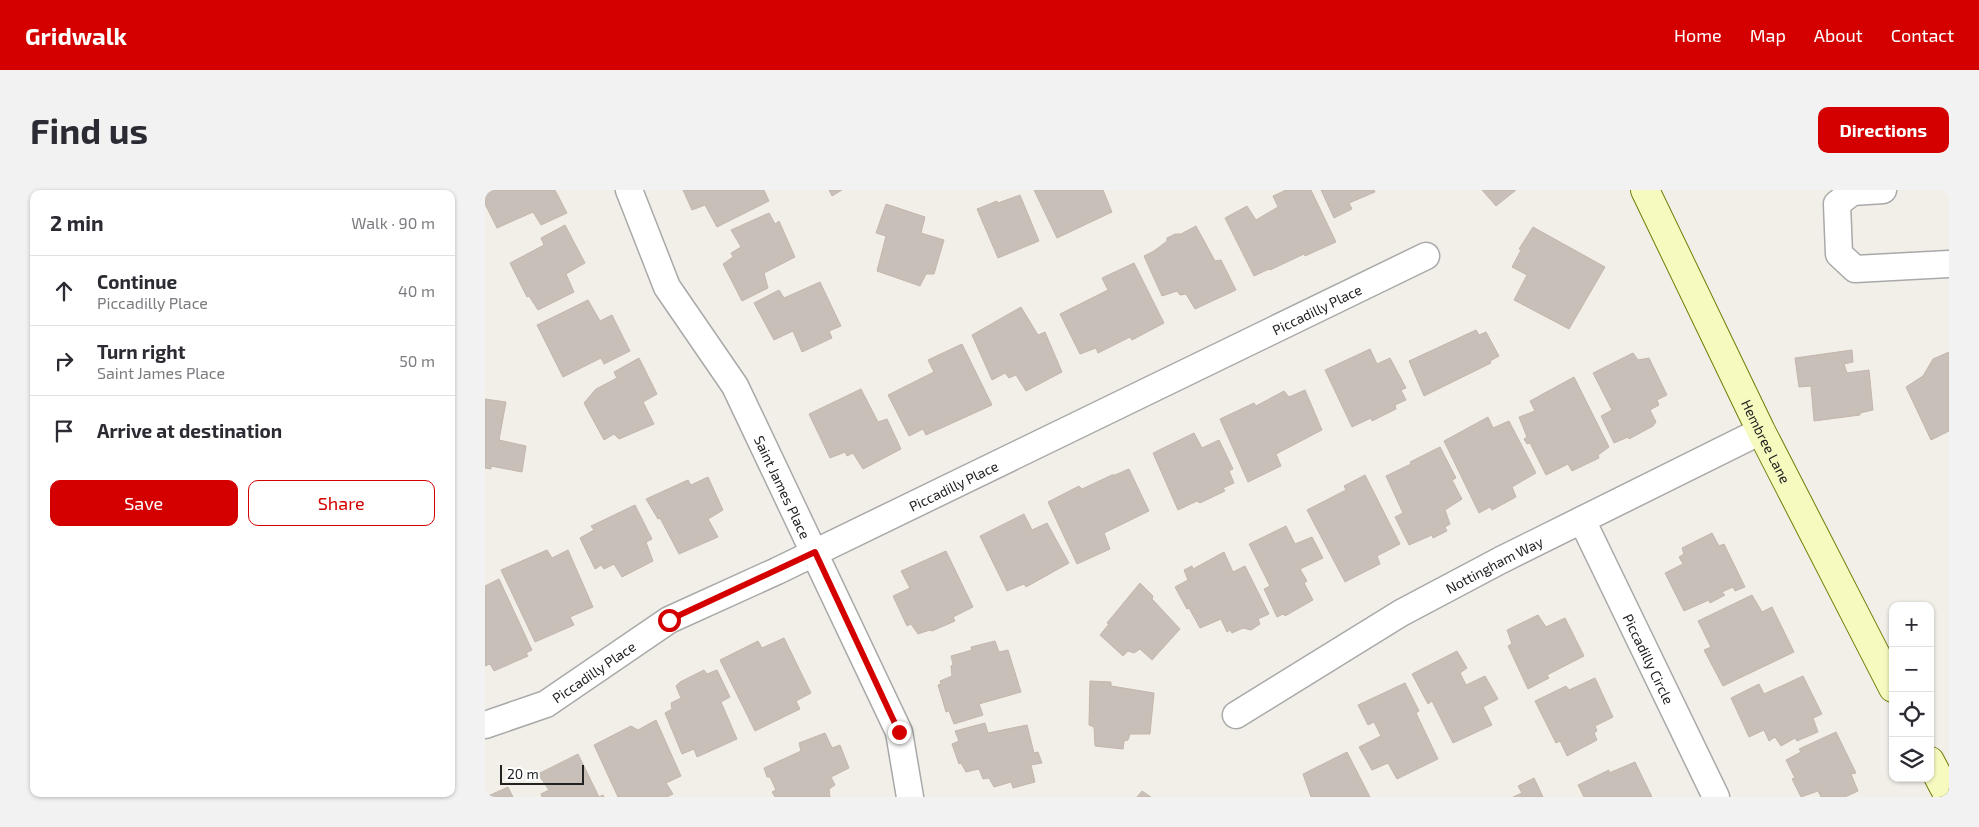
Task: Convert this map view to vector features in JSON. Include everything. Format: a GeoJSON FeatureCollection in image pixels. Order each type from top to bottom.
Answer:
{"type":"FeatureCollection","features":[{"type":"Feature","properties":{"kind":"street","name":"Saint James Place"},"geometry":{"type":"LineString","coordinates":[[629,190],[667,287],[735,386],[899,732],[910,797]]}},
{"type":"Feature","properties":{"kind":"street","name":"Hembree Lane"},"geometry":{"type":"LineString","coordinates":[[1645,190],[1761,431],[1889,680]]}},
{"type":"Feature","properties":{"kind":"street"},"geometry":{"type":"LineString","coordinates":[[1883,190],[1852,192],[1837,204],[1839,254],[1855,269],[1949,264]]}},
{"type":"Feature","properties":{"kind":"street","name":"Piccadilly Place"},"geometry":{"type":"LineString","coordinates":[[485,725],[546,704],[669,620],[815,552],[1426,256]]}},
{"type":"Feature","properties":{"kind":"street","name":"Nottingham Way"},"geometry":{"type":"LineString","coordinates":[[1236,715],[1401,613],[1501,560],[1761,431]]}},
{"type":"Feature","properties":{"kind":"street","name":"Piccadilly Circle"},"geometry":{"type":"LineString","coordinates":[[1582,520],[1716,797]]}},
{"type":"Feature","properties":{"kind":"street"},"geometry":{"type":"LineString","coordinates":[[1934,769],[1949,797]]}},
{"type":"Feature","properties":{"kind":"building"},"geometry":{"type":"Polygon","coordinates":[[[485,190],[555,190],[567,213],[541,225],[533,212],[497,228],[485,204],[485,190]]]}},
{"type":"Feature","properties":{"kind":"building"},"geometry":{"type":"Polygon","coordinates":[[[683,190],[764,190],[769,201],[717,227],[705,205],[692,210],[683,190]]]}},
{"type":"Feature","properties":{"kind":"building"},"geometry":{"type":"Polygon","coordinates":[[[829,190],[842,190],[832,196],[829,190]]]}},
{"type":"Feature","properties":{"kind":"building"},"geometry":{"type":"Polygon","coordinates":[[[1034,190],[1103,190],[1112,212],[1057,238],[1034,190]]]}},
{"type":"Feature","properties":{"kind":"building"},"geometry":{"type":"Polygon","coordinates":[[[1286,190],[1311,190],[1336,242],[1254,276],[1225,218],[1247,206],[1256,220],[1278,207],[1273,196],[1286,190]]]}},
{"type":"Feature","properties":{"kind":"building"},"geometry":{"type":"Polygon","coordinates":[[[1321,190],[1374,190],[1375,192],[1349,203],[1352,209],[1334,218],[1321,190]]]}},
{"type":"Feature","properties":{"kind":"building"},"geometry":{"type":"Polygon","coordinates":[[[1482,190],[1516,190],[1496,206],[1482,190]]]}},
{"type":"Feature","properties":{"kind":"building"},"geometry":{"type":"Polygon","coordinates":[[[1020,195],[1039,241],[998,258],[977,209],[1020,195]]]}},
{"type":"Feature","properties":{"kind":"building"},"geometry":{"type":"Polygon","coordinates":[[[886,204],[925,217],[921,233],[944,240],[934,274],[926,274],[920,286],[877,271],[886,236],[876,233],[886,204]]]}},
{"type":"Feature","properties":{"kind":"building"},"geometry":{"type":"Polygon","coordinates":[[[769,213],[775,224],[779,221],[795,257],[764,273],[768,288],[742,301],[723,264],[733,257],[731,253],[741,247],[731,230],[769,213]]]}},
{"type":"Feature","properties":{"kind":"building"},"geometry":{"type":"Polygon","coordinates":[[[565,225],[585,263],[566,274],[574,292],[538,310],[529,296],[527,297],[510,263],[544,245],[541,238],[565,225]]]}},
{"type":"Feature","properties":{"kind":"building"},"geometry":{"type":"Polygon","coordinates":[[[1196,226],[1215,261],[1221,260],[1236,290],[1195,309],[1186,294],[1180,295],[1177,291],[1162,296],[1144,256],[1167,241],[1167,238],[1175,234],[1181,234],[1196,226]]]}},
{"type":"Feature","properties":{"kind":"building"},"geometry":{"type":"Polygon","coordinates":[[[1533,227],[1605,267],[1569,329],[1514,300],[1527,275],[1512,267],[1521,250],[1519,249],[1533,227]]]}},
{"type":"Feature","properties":{"kind":"building"},"geometry":{"type":"Polygon","coordinates":[[[1134,263],[1164,323],[1132,340],[1130,337],[1098,353],[1096,348],[1080,354],[1060,314],[1108,290],[1102,278],[1134,263]]]}},
{"type":"Feature","properties":{"kind":"building"},"geometry":{"type":"Polygon","coordinates":[[[820,282],[841,326],[829,331],[832,338],[802,352],[793,331],[774,340],[754,303],[779,290],[784,298],[820,282]]]}},
{"type":"Feature","properties":{"kind":"building"},"geometry":{"type":"Polygon","coordinates":[[[588,300],[600,321],[612,315],[630,351],[604,364],[601,358],[563,377],[537,325],[588,300]]]}},
{"type":"Feature","properties":{"kind":"building"},"geometry":{"type":"Polygon","coordinates":[[[1021,307],[1038,335],[1045,332],[1062,372],[1026,391],[1016,375],[1009,378],[1005,373],[992,380],[972,335],[1021,307]]]}},
{"type":"Feature","properties":{"kind":"building"},"geometry":{"type":"Polygon","coordinates":[[[1476,330],[1479,335],[1486,332],[1499,356],[1490,361],[1491,363],[1424,396],[1409,361],[1476,330]]]}},
{"type":"Feature","properties":{"kind":"building"},"geometry":{"type":"Polygon","coordinates":[[[962,344],[992,405],[926,435],[923,429],[909,436],[888,395],[934,372],[928,360],[962,344]]]}},
{"type":"Feature","properties":{"kind":"building"},"geometry":{"type":"Polygon","coordinates":[[[1370,349],[1377,364],[1390,358],[1406,388],[1401,390],[1406,400],[1395,405],[1396,409],[1372,421],[1371,418],[1352,427],[1325,370],[1370,349]]]}},
{"type":"Feature","properties":{"kind":"building"},"geometry":{"type":"Polygon","coordinates":[[[1852,350],[1853,362],[1844,364],[1847,373],[1869,370],[1873,410],[1860,413],[1860,415],[1814,421],[1811,386],[1799,387],[1795,358],[1852,350]]]}},
{"type":"Feature","properties":{"kind":"building"},"geometry":{"type":"Polygon","coordinates":[[[1949,352],[1949,431],[1931,440],[1906,387],[1923,376],[1933,359],[1949,352]]]}},
{"type":"Feature","properties":{"kind":"building"},"geometry":{"type":"Polygon","coordinates":[[[1633,353],[1638,360],[1649,358],[1667,395],[1657,400],[1659,405],[1650,410],[1656,422],[1653,426],[1629,439],[1628,437],[1614,443],[1601,416],[1612,410],[1593,373],[1633,353]]]}},
{"type":"Feature","properties":{"kind":"building"},"geometry":{"type":"Polygon","coordinates":[[[639,358],[657,394],[643,402],[654,424],[619,439],[614,434],[604,440],[584,403],[596,389],[617,378],[614,372],[639,358]]]}},
{"type":"Feature","properties":{"kind":"building"},"geometry":{"type":"Polygon","coordinates":[[[1574,377],[1609,447],[1598,455],[1599,458],[1572,471],[1568,464],[1546,475],[1530,443],[1527,444],[1524,439],[1527,437],[1519,417],[1535,411],[1530,401],[1574,377]]]}},
{"type":"Feature","properties":{"kind":"building"},"geometry":{"type":"Polygon","coordinates":[[[861,389],[878,422],[887,419],[901,449],[863,469],[853,453],[847,456],[845,452],[830,458],[809,414],[861,389]]]}},
{"type":"Feature","properties":{"kind":"building"},"geometry":{"type":"Polygon","coordinates":[[[1305,390],[1322,430],[1276,454],[1281,466],[1248,482],[1220,419],[1254,403],[1256,406],[1284,391],[1289,397],[1305,390]]]}},
{"type":"Feature","properties":{"kind":"building"},"geometry":{"type":"Polygon","coordinates":[[[485,399],[506,402],[499,440],[526,446],[522,472],[491,466],[491,469],[485,468],[485,399]]]}},
{"type":"Feature","properties":{"kind":"building"},"geometry":{"type":"Polygon","coordinates":[[[1488,417],[1493,428],[1509,421],[1536,473],[1512,487],[1516,497],[1492,510],[1490,507],[1479,513],[1444,441],[1488,417]]]}},
{"type":"Feature","properties":{"kind":"building"},"geometry":{"type":"Polygon","coordinates":[[[1194,433],[1202,448],[1219,440],[1233,469],[1229,471],[1234,483],[1223,488],[1225,491],[1200,503],[1197,501],[1178,510],[1153,453],[1194,433]]]}},
{"type":"Feature","properties":{"kind":"building"},"geometry":{"type":"Polygon","coordinates":[[[1440,447],[1456,478],[1452,480],[1462,499],[1445,510],[1450,524],[1445,527],[1447,531],[1433,538],[1432,535],[1409,545],[1395,517],[1403,513],[1386,476],[1440,447]]]}},
{"type":"Feature","properties":{"kind":"building"},"geometry":{"type":"Polygon","coordinates":[[[1129,469],[1149,511],[1104,533],[1110,549],[1077,564],[1048,502],[1079,486],[1082,489],[1129,469]]]}},
{"type":"Feature","properties":{"kind":"building"},"geometry":{"type":"Polygon","coordinates":[[[1365,475],[1400,544],[1377,556],[1380,564],[1345,582],[1307,510],[1346,490],[1344,486],[1365,475]]]}},
{"type":"Feature","properties":{"kind":"building"},"geometry":{"type":"Polygon","coordinates":[[[708,477],[723,510],[708,519],[718,537],[679,554],[660,518],[658,519],[646,499],[688,480],[691,485],[708,477]]]}},
{"type":"Feature","properties":{"kind":"building"},"geometry":{"type":"Polygon","coordinates":[[[635,505],[652,539],[646,542],[653,561],[622,577],[614,564],[604,569],[601,565],[595,569],[580,538],[594,530],[591,526],[635,505]]]}},
{"type":"Feature","properties":{"kind":"building"},"geometry":{"type":"Polygon","coordinates":[[[1024,514],[1032,530],[1047,523],[1069,563],[1026,587],[1024,584],[1007,591],[980,536],[1024,514]]]}},
{"type":"Feature","properties":{"kind":"building"},"geometry":{"type":"Polygon","coordinates":[[[1286,526],[1295,544],[1312,537],[1323,558],[1300,569],[1307,581],[1304,583],[1313,600],[1285,616],[1283,614],[1277,617],[1264,589],[1270,586],[1249,544],[1286,526]]]}},
{"type":"Feature","properties":{"kind":"building"},"geometry":{"type":"Polygon","coordinates":[[[1712,533],[1719,546],[1724,544],[1745,587],[1735,591],[1733,587],[1722,592],[1725,595],[1710,603],[1709,600],[1684,611],[1665,573],[1683,564],[1679,557],[1684,554],[1682,548],[1712,533]]]}},
{"type":"Feature","properties":{"kind":"building"},"geometry":{"type":"Polygon","coordinates":[[[547,550],[552,558],[568,550],[593,607],[570,617],[574,625],[535,642],[501,570],[547,550]]]}},
{"type":"Feature","properties":{"kind":"building"},"geometry":{"type":"Polygon","coordinates":[[[946,551],[973,607],[953,617],[955,621],[932,631],[918,634],[911,624],[907,626],[893,596],[910,588],[901,571],[946,551]]]}},
{"type":"Feature","properties":{"kind":"building"},"geometry":{"type":"Polygon","coordinates":[[[1224,552],[1233,572],[1245,566],[1269,614],[1258,619],[1260,624],[1251,630],[1243,628],[1232,633],[1230,630],[1227,632],[1221,619],[1200,628],[1175,587],[1188,580],[1184,570],[1192,566],[1193,569],[1224,552]]]}},
{"type":"Feature","properties":{"kind":"building"},"geometry":{"type":"Polygon","coordinates":[[[499,579],[532,650],[526,653],[528,656],[494,671],[490,664],[485,666],[485,586],[499,579]]]}},
{"type":"Feature","properties":{"kind":"building"},"geometry":{"type":"Polygon","coordinates":[[[1140,583],[1180,629],[1152,660],[1140,649],[1134,653],[1128,651],[1123,656],[1100,635],[1109,624],[1107,623],[1140,583]]]}},
{"type":"Feature","properties":{"kind":"building"},"geometry":{"type":"Polygon","coordinates":[[[1752,595],[1762,612],[1772,607],[1794,652],[1723,686],[1704,650],[1711,647],[1698,621],[1752,595]]]}},
{"type":"Feature","properties":{"kind":"building"},"geometry":{"type":"Polygon","coordinates":[[[1538,615],[1546,627],[1565,618],[1584,656],[1547,675],[1549,678],[1528,689],[1508,646],[1512,644],[1507,630],[1538,615]]]}},
{"type":"Feature","properties":{"kind":"building"},"geometry":{"type":"Polygon","coordinates":[[[784,638],[811,693],[796,701],[800,709],[755,731],[720,660],[758,641],[762,648],[784,638]]]}},
{"type":"Feature","properties":{"kind":"building"},"geometry":{"type":"Polygon","coordinates":[[[995,641],[999,652],[1008,650],[1021,692],[979,704],[983,715],[954,724],[949,711],[946,712],[938,685],[941,684],[940,681],[952,676],[951,666],[953,664],[951,656],[972,650],[971,647],[995,641]]]}},
{"type":"Feature","properties":{"kind":"building"},"geometry":{"type":"Polygon","coordinates":[[[1457,651],[1467,668],[1460,673],[1466,685],[1485,676],[1498,699],[1483,707],[1492,725],[1453,743],[1432,701],[1428,704],[1412,674],[1457,651]]]}},
{"type":"Feature","properties":{"kind":"building"},"geometry":{"type":"Polygon","coordinates":[[[704,670],[707,674],[717,670],[730,697],[721,702],[737,739],[697,757],[694,749],[682,754],[665,713],[672,709],[671,703],[681,698],[676,686],[704,670]]]}},
{"type":"Feature","properties":{"kind":"building"},"geometry":{"type":"Polygon","coordinates":[[[1803,676],[1822,714],[1813,718],[1818,732],[1797,741],[1795,738],[1781,746],[1775,737],[1769,741],[1764,730],[1749,737],[1731,698],[1759,684],[1764,694],[1803,676]]]}},
{"type":"Feature","properties":{"kind":"building"},"geometry":{"type":"Polygon","coordinates":[[[1595,678],[1613,717],[1595,726],[1597,731],[1594,733],[1597,740],[1567,756],[1560,741],[1556,743],[1535,701],[1566,686],[1569,690],[1595,678]]]}},
{"type":"Feature","properties":{"kind":"building"},"geometry":{"type":"Polygon","coordinates":[[[1090,681],[1111,682],[1111,686],[1154,693],[1150,734],[1130,734],[1128,740],[1124,741],[1123,749],[1095,746],[1094,727],[1089,725],[1090,681]]]}},
{"type":"Feature","properties":{"kind":"building"},"geometry":{"type":"Polygon","coordinates":[[[1405,683],[1419,711],[1416,713],[1438,759],[1397,779],[1388,763],[1372,770],[1359,747],[1381,736],[1374,722],[1368,725],[1358,705],[1405,683]]]}},
{"type":"Feature","properties":{"kind":"building"},"geometry":{"type":"Polygon","coordinates":[[[656,720],[681,776],[666,783],[673,794],[667,797],[618,797],[594,745],[631,726],[638,730],[656,720]]]}},
{"type":"Feature","properties":{"kind":"building"},"geometry":{"type":"Polygon","coordinates":[[[985,723],[988,733],[1027,725],[1034,753],[1038,752],[1042,763],[1031,765],[1035,782],[1013,788],[1011,782],[994,787],[989,778],[983,779],[979,769],[966,772],[961,763],[959,764],[952,744],[959,741],[955,731],[985,723]]]}},
{"type":"Feature","properties":{"kind":"building"},"geometry":{"type":"Polygon","coordinates":[[[1836,732],[1856,773],[1851,774],[1858,791],[1845,797],[1821,797],[1818,791],[1801,797],[1792,779],[1795,778],[1786,760],[1801,752],[1799,749],[1836,732]]]}},
{"type":"Feature","properties":{"kind":"building"},"geometry":{"type":"Polygon","coordinates":[[[825,733],[832,748],[840,745],[849,768],[831,777],[835,785],[829,789],[830,797],[775,797],[772,792],[776,790],[770,777],[767,777],[764,768],[801,751],[799,743],[825,733]]]}},
{"type":"Feature","properties":{"kind":"building"},"geometry":{"type":"Polygon","coordinates":[[[1347,752],[1370,797],[1311,797],[1303,774],[1347,752]]]}},
{"type":"Feature","properties":{"kind":"building"},"geometry":{"type":"Polygon","coordinates":[[[578,754],[599,797],[542,797],[541,794],[549,790],[538,774],[578,754]]]}},
{"type":"Feature","properties":{"kind":"building"},"geometry":{"type":"Polygon","coordinates":[[[1635,762],[1652,797],[1584,797],[1578,785],[1609,770],[1609,773],[1635,762]]]}},
{"type":"Feature","properties":{"kind":"building"},"geometry":{"type":"Polygon","coordinates":[[[1534,778],[1543,797],[1513,797],[1522,793],[1518,786],[1534,778]]]}},
{"type":"Feature","properties":{"kind":"building"},"geometry":{"type":"Polygon","coordinates":[[[508,787],[513,797],[486,797],[508,787]]]}},
{"type":"Feature","properties":{"kind":"building"},"geometry":{"type":"Polygon","coordinates":[[[1142,791],[1151,797],[1137,797],[1142,791]]]}},
{"type":"Feature","properties":{"kind":"route"},"geometry":{"type":"LineString","coordinates":[[669,620],[815,552],[899,732]]}}]}
